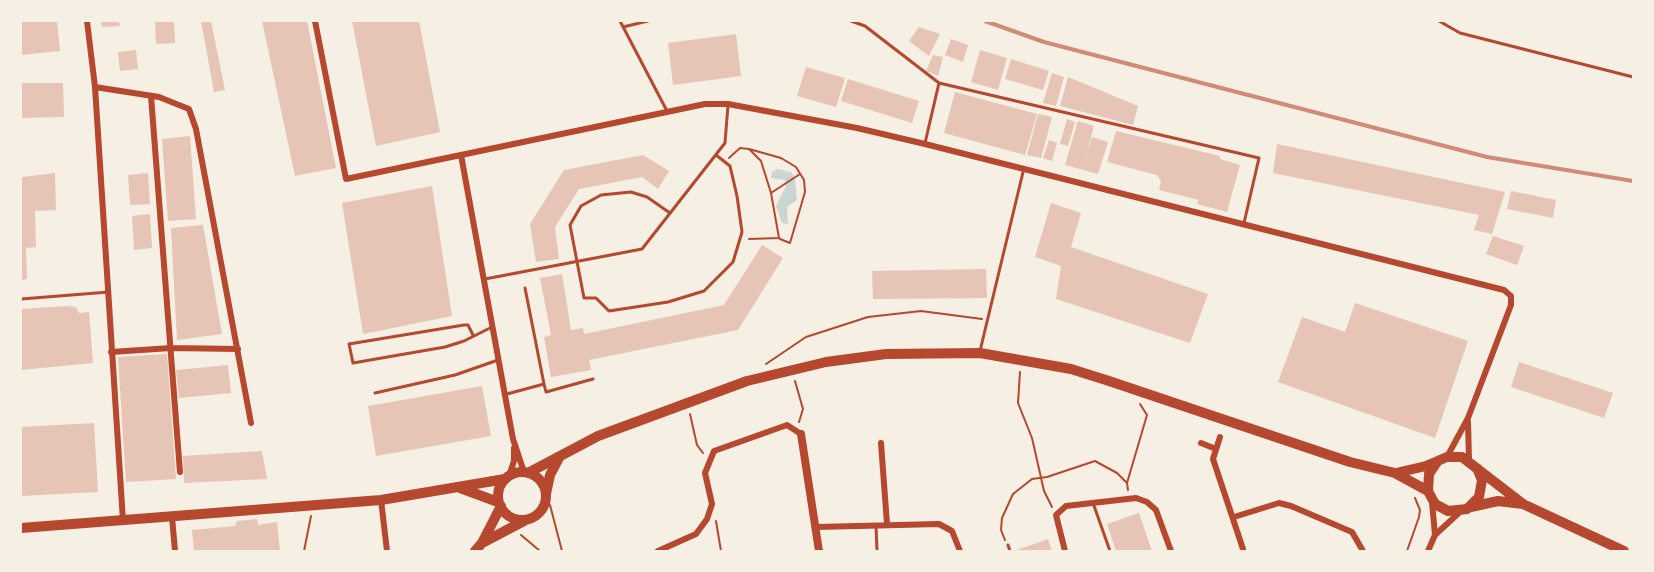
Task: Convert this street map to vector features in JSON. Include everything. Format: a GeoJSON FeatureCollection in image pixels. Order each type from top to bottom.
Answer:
{"type":"FeatureCollection","features":[{"type":"Feature","properties":{"kind":"main road"},"geometry":{"type":"LineString","coordinates":[[21,528],[123,522],[381,500],[460,488],[526,473],[598,436],[747,381],[826,362],[885,354],[980,353],[1071,369],[1350,462],[1395,473],[1430,495],[1441,508],[1464,510],[1498,501],[1523,504]]}},
{"type":"Feature","properties":{"kind":"main road"},"geometry":{"type":"LineString","coordinates":[[479,547],[541,510],[546,498],[550,475],[558,458]]}},
{"type":"Feature","properties":{"kind":"main road"},"geometry":{"type":"LineString","coordinates":[[1395,473],[1443,459],[1472,462],[1523,504],[1624,551]]}},
{"type":"Feature","properties":{"kind":"main road"},"geometry":{"type":"LineString","coordinates":[[1430,495],[1429,474],[1443,459]]}},
{"type":"Feature","properties":{"kind":"main road"},"geometry":{"type":"LineString","coordinates":[[1464,510],[1479,497],[1482,488],[1482,480],[1472,462]]}},
{"type":"Feature","properties":{"kind":"main road"},"geometry":{"type":"LineString","coordinates":[[526,473],[542,483],[546,498]]}},
{"type":"Feature","properties":{"kind":"main road"},"geometry":{"type":"LineString","coordinates":[[479,547],[499,504],[501,485],[507,478]]}},
{"type":"Feature","properties":{"kind":"main road"},"geometry":{"type":"LineString","coordinates":[[460,488],[499,504],[510,517],[531,518]]}},
{"type":"Feature","properties":{"kind":"street"},"geometry":{"type":"LineString","coordinates":[[87,21],[95,87],[123,522]]}},
{"type":"Feature","properties":{"kind":"street"},"geometry":{"type":"LineString","coordinates":[[315,21],[346,179],[705,104],[729,104],[857,128],[925,144],[1244,223],[1508,292],[1511,305],[1468,418],[1443,459]]}},
{"type":"Feature","properties":{"kind":"street"},"geometry":{"type":"LineString","coordinates":[[95,87],[151,96],[189,109],[196,129],[251,423]]}},
{"type":"Feature","properties":{"kind":"street"},"geometry":{"type":"LineString","coordinates":[[151,96],[180,472]]}},
{"type":"Feature","properties":{"kind":"street"},"geometry":{"type":"LineString","coordinates":[[461,156],[513,439],[514,460],[507,478]]}},
{"type":"Feature","properties":{"kind":"street"},"geometry":{"type":"LineString","coordinates":[[111,352],[171,348],[238,349]]}},
{"type":"Feature","properties":{"kind":"street"},"geometry":{"type":"LineString","coordinates":[[1468,418],[1472,462]]}},
{"type":"Feature","properties":{"kind":"street"},"geometry":{"type":"LineString","coordinates":[[658,551],[696,534],[707,519],[712,504],[705,473],[714,451],[787,425],[798,432],[819,551]]}},
{"type":"Feature","properties":{"kind":"street"},"geometry":{"type":"LineString","coordinates":[[1220,437],[1213,459],[1243,549]]}},
{"type":"Feature","properties":{"kind":"street"},"geometry":{"type":"LineString","coordinates":[[513,439],[526,473]]}},
{"type":"Feature","properties":{"kind":"street"},"geometry":{"type":"LineString","coordinates":[[881,443],[887,524]]}},
{"type":"Feature","properties":{"kind":"street"},"geometry":{"type":"LineString","coordinates":[[1201,443],[1216,448]]}},
{"type":"Feature","properties":{"kind":"street"},"geometry":{"type":"LineString","coordinates":[[1430,495],[1435,534]]}},
{"type":"Feature","properties":{"kind":"street"},"geometry":{"type":"LineString","coordinates":[[1065,551],[1056,515],[1066,506],[1129,499],[1147,502],[1156,510],[1170,551]]}},
{"type":"Feature","properties":{"kind":"street"},"geometry":{"type":"LineString","coordinates":[[381,500],[387,551]]}},
{"type":"Feature","properties":{"kind":"street"},"geometry":{"type":"LineString","coordinates":[[1234,517],[1279,503],[1291,506],[1352,532],[1363,551]]}},
{"type":"Feature","properties":{"kind":"street"},"geometry":{"type":"LineString","coordinates":[[1428,551],[1435,534],[1464,510]]}},
{"type":"Feature","properties":{"kind":"street"},"geometry":{"type":"LineString","coordinates":[[172,517],[175,551]]}},
{"type":"Feature","properties":{"kind":"street"},"geometry":{"type":"LineString","coordinates":[[816,527],[939,524],[952,531],[960,551]]}},
{"type":"Feature","properties":{"kind":"lane"},"geometry":{"type":"LineString","coordinates":[[620,21],[668,112]]}},
{"type":"Feature","properties":{"kind":"lane"},"geometry":{"type":"LineString","coordinates":[[623,27],[648,21]]}},
{"type":"Feature","properties":{"kind":"lane"},"geometry":{"type":"LineString","coordinates":[[851,21],[865,27],[939,83],[1259,158],[1244,223]]}},
{"type":"Feature","properties":{"kind":"lane"},"geometry":{"type":"LineString","coordinates":[[1439,21],[1460,33],[1633,77]]}},
{"type":"Feature","properties":{"kind":"lane"},"geometry":{"type":"LineString","coordinates":[[925,144],[939,83]]}},
{"type":"Feature","properties":{"kind":"lane"},"geometry":{"type":"LineString","coordinates":[[483,280],[642,249],[725,143],[729,104]]}},
{"type":"Feature","properties":{"kind":"lane"},"geometry":{"type":"LineString","coordinates":[[670,213],[647,197],[632,192],[601,195],[581,206],[570,225],[584,298],[596,298],[609,311],[634,309],[704,291],[733,262],[742,232],[737,196],[730,166],[716,155]]}},
{"type":"Feature","properties":{"kind":"lane"},"geometry":{"type":"LineString","coordinates":[[980,353],[1024,168]]}},
{"type":"Feature","properties":{"kind":"lane"},"geometry":{"type":"LineString","coordinates":[[525,288],[546,392],[593,379]]}},
{"type":"Feature","properties":{"kind":"lane"},"geometry":{"type":"LineString","coordinates":[[21,299],[109,292]]}},
{"type":"Feature","properties":{"kind":"lane"},"geometry":{"type":"LineString","coordinates":[[473,336],[468,325],[465,325],[349,344],[353,363],[446,346],[464,341],[492,327]]}},
{"type":"Feature","properties":{"kind":"lane"},"geometry":{"type":"LineString","coordinates":[[375,393],[456,375],[498,360]]}},
{"type":"Feature","properties":{"kind":"lane"},"geometry":{"type":"LineString","coordinates":[[505,394],[544,384]]}},
{"type":"Feature","properties":{"kind":"lane"},"geometry":{"type":"LineString","coordinates":[[1093,503],[1110,551]]}},
{"type":"Feature","properties":{"kind":"lane"},"geometry":{"type":"LineString","coordinates":[[876,524],[877,551]]}},
{"type":"Feature","properties":{"kind":"lane"},"geometry":{"type":"LineString","coordinates":[[1008,546],[1010,551]]}},
{"type":"Feature","properties":{"kind":"path"},"geometry":{"type":"LineString","coordinates":[[725,162],[740,148],[782,158],[796,167],[805,192],[790,243],[779,238],[740,239]]}},
{"type":"Feature","properties":{"kind":"path"},"geometry":{"type":"LineString","coordinates":[[749,149],[761,161],[771,193],[779,238]]}},
{"type":"Feature","properties":{"kind":"path"},"geometry":{"type":"LineString","coordinates":[[771,193],[800,174]]}},
{"type":"Feature","properties":{"kind":"path"},"geometry":{"type":"LineString","coordinates":[[761,368],[806,337],[868,317],[921,311],[988,319]]}},
{"type":"Feature","properties":{"kind":"path"},"geometry":{"type":"LineString","coordinates":[[1021,360],[1018,403],[1032,438],[1044,491],[1056,515]]}},
{"type":"Feature","properties":{"kind":"path"},"geometry":{"type":"LineString","coordinates":[[792,370],[802,410],[798,432]]}},
{"type":"Feature","properties":{"kind":"path"},"geometry":{"type":"LineString","coordinates":[[1129,499],[1127,483],[1147,415],[1133,389]]}},
{"type":"Feature","properties":{"kind":"path"},"geometry":{"type":"LineString","coordinates":[[688,402],[697,445],[708,461]]}},
{"type":"Feature","properties":{"kind":"path"},"geometry":{"type":"LineString","coordinates":[[1008,546],[1001,526],[1014,494],[1032,479],[1095,461],[1117,473],[1127,483]]}},
{"type":"Feature","properties":{"kind":"path"},"geometry":{"type":"LineString","coordinates":[[546,498],[553,510],[554,524],[562,551]]}},
{"type":"Feature","properties":{"kind":"path"},"geometry":{"type":"LineString","coordinates":[[712,504],[721,551]]}},
{"type":"Feature","properties":{"kind":"path"},"geometry":{"type":"LineString","coordinates":[[304,551],[313,505]]}},
{"type":"Feature","properties":{"kind":"path"},"geometry":{"type":"LineString","coordinates":[[1407,551],[1419,517]]}},
{"type":"Feature","properties":{"kind":"path"},"geometry":{"type":"LineString","coordinates":[[508,528],[530,540],[540,551]]}},
{"type":"Feature","properties":{"kind":"shaded area"},"geometry":{"type":"Polygon","coordinates":[[[777,169],[791,172],[795,178],[797,200],[787,207],[788,224],[782,223],[776,206],[786,186],[785,180],[771,178],[772,172],[777,169]]]}},
{"type":"Feature","properties":{"kind":"building"},"geometry":{"type":"Polygon","coordinates":[[[21,21],[57,21],[60,51],[21,55],[21,21]]]}},
{"type":"Feature","properties":{"kind":"building"},"geometry":{"type":"Polygon","coordinates":[[[101,21],[119,21],[120,26],[102,27],[101,21]]]}},
{"type":"Feature","properties":{"kind":"building"},"geometry":{"type":"Polygon","coordinates":[[[155,21],[174,21],[175,43],[156,44],[155,21]]]}},
{"type":"Feature","properties":{"kind":"building"},"geometry":{"type":"Polygon","coordinates":[[[201,21],[211,21],[225,90],[214,92],[201,21]]]}},
{"type":"Feature","properties":{"kind":"building"},"geometry":{"type":"Polygon","coordinates":[[[262,21],[307,21],[336,168],[295,176],[262,21]]]}},
{"type":"Feature","properties":{"kind":"building"},"geometry":{"type":"Polygon","coordinates":[[[352,21],[419,21],[440,132],[376,146],[352,21]]]}},
{"type":"Feature","properties":{"kind":"building"},"geometry":{"type":"Polygon","coordinates":[[[919,27],[940,34],[929,56],[909,41],[919,27]]]}},
{"type":"Feature","properties":{"kind":"building"},"geometry":{"type":"Polygon","coordinates":[[[736,34],[741,76],[673,85],[668,43],[736,34]]]}},
{"type":"Feature","properties":{"kind":"building"},"geometry":{"type":"Polygon","coordinates":[[[951,39],[968,45],[963,62],[945,55],[951,39]]]}},
{"type":"Feature","properties":{"kind":"building"},"geometry":{"type":"Polygon","coordinates":[[[136,50],[138,69],[120,71],[118,52],[136,50]]]}},
{"type":"Feature","properties":{"kind":"building"},"geometry":{"type":"Polygon","coordinates":[[[980,50],[1007,58],[998,90],[971,82],[980,50]]]}},
{"type":"Feature","properties":{"kind":"building"},"geometry":{"type":"Polygon","coordinates":[[[933,55],[943,57],[938,76],[926,71],[933,55]]]}},
{"type":"Feature","properties":{"kind":"building"},"geometry":{"type":"Polygon","coordinates":[[[1011,59],[1049,71],[1043,90],[1005,79],[1011,59]]]}},
{"type":"Feature","properties":{"kind":"building"},"geometry":{"type":"Polygon","coordinates":[[[806,67],[845,78],[836,107],[797,96],[806,67]]]}},
{"type":"Feature","properties":{"kind":"building"},"geometry":{"type":"Polygon","coordinates":[[[1052,73],[1064,77],[1056,106],[1043,103],[1052,73]]]}},
{"type":"Feature","properties":{"kind":"building"},"geometry":{"type":"Polygon","coordinates":[[[1068,77],[1138,106],[1133,125],[1060,106],[1068,77]]]}},
{"type":"Feature","properties":{"kind":"building"},"geometry":{"type":"Polygon","coordinates":[[[848,79],[919,101],[912,123],[841,101],[848,79]]]}},
{"type":"Feature","properties":{"kind":"building"},"geometry":{"type":"Polygon","coordinates":[[[21,83],[63,83],[64,117],[21,118],[21,83]]]}},
{"type":"Feature","properties":{"kind":"building"},"geometry":{"type":"Polygon","coordinates":[[[955,92],[1037,114],[1025,155],[944,133],[955,92]]]}},
{"type":"Feature","properties":{"kind":"building"},"geometry":{"type":"Polygon","coordinates":[[[1038,114],[1052,117],[1041,158],[1027,155],[1038,114]]]}},
{"type":"Feature","properties":{"kind":"building"},"geometry":{"type":"Polygon","coordinates":[[[1067,119],[1075,122],[1068,146],[1060,144],[1067,119]]]}},
{"type":"Feature","properties":{"kind":"building"},"geometry":{"type":"Polygon","coordinates":[[[1078,121],[1094,126],[1086,156],[1092,137],[1108,142],[1098,174],[1065,165],[1078,121]]]}},
{"type":"Feature","properties":{"kind":"building"},"geometry":{"type":"Polygon","coordinates":[[[1116,131],[1220,156],[1220,159],[1240,165],[1227,212],[1197,204],[1199,200],[1159,190],[1161,181],[1157,175],[1107,162],[1116,131]]]}},
{"type":"Feature","properties":{"kind":"building"},"geometry":{"type":"Polygon","coordinates":[[[190,136],[196,219],[168,221],[162,139],[190,136]]]}},
{"type":"Feature","properties":{"kind":"building"},"geometry":{"type":"Polygon","coordinates":[[[1049,140],[1057,143],[1052,161],[1043,158],[1049,140]]]}},
{"type":"Feature","properties":{"kind":"building"},"geometry":{"type":"Polygon","coordinates":[[[1277,144],[1505,192],[1492,234],[1474,230],[1479,215],[1273,173],[1277,144]]]}},
{"type":"Feature","properties":{"kind":"building"},"geometry":{"type":"Polygon","coordinates":[[[643,155],[669,171],[658,189],[642,177],[579,189],[555,227],[559,259],[536,262],[530,224],[564,170],[643,155]]]}},
{"type":"Feature","properties":{"kind":"building"},"geometry":{"type":"Polygon","coordinates":[[[55,173],[56,210],[35,211],[36,247],[26,248],[27,279],[21,280],[22,177],[55,173]]]}},
{"type":"Feature","properties":{"kind":"building"},"geometry":{"type":"Polygon","coordinates":[[[148,173],[150,204],[130,205],[128,175],[148,173]]]}},
{"type":"Feature","properties":{"kind":"building"},"geometry":{"type":"Polygon","coordinates":[[[432,186],[452,316],[363,334],[342,203],[432,186]]]}},
{"type":"Feature","properties":{"kind":"building"},"geometry":{"type":"Polygon","coordinates":[[[1511,191],[1556,200],[1553,218],[1507,209],[1511,191]]]}},
{"type":"Feature","properties":{"kind":"building"},"geometry":{"type":"Polygon","coordinates":[[[1051,203],[1081,213],[1071,247],[1208,294],[1190,343],[1056,299],[1061,266],[1035,257],[1051,203]]]}},
{"type":"Feature","properties":{"kind":"building"},"geometry":{"type":"Polygon","coordinates":[[[150,214],[152,248],[134,250],[132,216],[150,214]]]}},
{"type":"Feature","properties":{"kind":"building"},"geometry":{"type":"Polygon","coordinates":[[[203,225],[222,334],[177,340],[171,228],[203,225]]]}},
{"type":"Feature","properties":{"kind":"building"},"geometry":{"type":"Polygon","coordinates":[[[1493,236],[1524,246],[1517,265],[1486,254],[1493,236]]]}},
{"type":"Feature","properties":{"kind":"building"},"geometry":{"type":"Polygon","coordinates":[[[762,245],[783,258],[738,330],[589,360],[591,370],[551,377],[544,337],[551,335],[540,278],[562,274],[571,330],[583,328],[584,334],[724,305],[762,245]]]}},
{"type":"Feature","properties":{"kind":"building"},"geometry":{"type":"Polygon","coordinates":[[[986,269],[987,298],[873,299],[872,271],[986,269]]]}},
{"type":"Feature","properties":{"kind":"building"},"geometry":{"type":"Polygon","coordinates":[[[1355,303],[1468,341],[1435,438],[1278,382],[1302,317],[1345,332],[1355,303]]]}},
{"type":"Feature","properties":{"kind":"building"},"geometry":{"type":"Polygon","coordinates":[[[76,307],[79,313],[89,312],[93,363],[21,370],[21,309],[76,307]]]}},
{"type":"Feature","properties":{"kind":"building"},"geometry":{"type":"Polygon","coordinates":[[[167,354],[176,479],[126,482],[118,357],[167,354]]]}},
{"type":"Feature","properties":{"kind":"building"},"geometry":{"type":"Polygon","coordinates":[[[1519,362],[1613,393],[1604,418],[1511,387],[1519,362]]]}},
{"type":"Feature","properties":{"kind":"building"},"geometry":{"type":"Polygon","coordinates":[[[228,365],[231,393],[179,398],[176,370],[228,365]]]}},
{"type":"Feature","properties":{"kind":"building"},"geometry":{"type":"Polygon","coordinates":[[[482,386],[491,436],[376,456],[368,406],[482,386]]]}},
{"type":"Feature","properties":{"kind":"building"},"geometry":{"type":"Polygon","coordinates":[[[94,423],[98,492],[21,496],[21,427],[94,423]]]}},
{"type":"Feature","properties":{"kind":"building"},"geometry":{"type":"Polygon","coordinates":[[[262,451],[267,479],[184,483],[183,456],[262,451]]]}},
{"type":"Feature","properties":{"kind":"building"},"geometry":{"type":"Polygon","coordinates":[[[1139,513],[1152,551],[1116,551],[1107,524],[1139,513]]]}},
{"type":"Feature","properties":{"kind":"building"},"geometry":{"type":"Polygon","coordinates":[[[257,519],[258,525],[277,522],[280,551],[194,551],[192,530],[235,526],[237,521],[257,519]]]}},
{"type":"Feature","properties":{"kind":"building"},"geometry":{"type":"Polygon","coordinates":[[[1048,539],[1052,551],[1014,551],[1048,539]]]}},
{"type":"Feature","properties":{"kind":"railway"},"geometry":{"type":"LineString","coordinates":[[985,21],[1044,42],[1487,157],[1633,181]]}}]}
